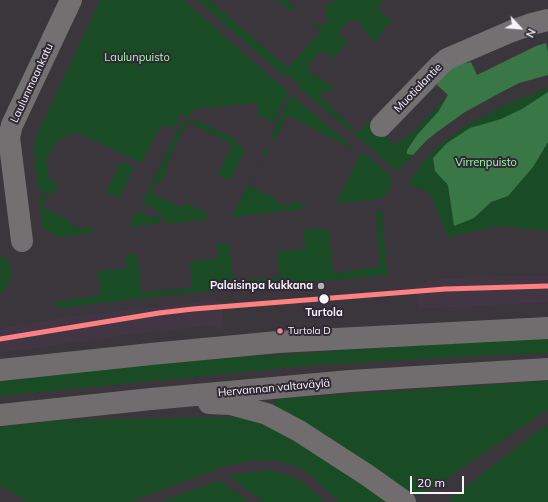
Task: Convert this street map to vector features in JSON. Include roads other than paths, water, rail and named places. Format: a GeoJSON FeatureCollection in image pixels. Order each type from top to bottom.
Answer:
{"type":"FeatureCollection","features":[{"type":"Feature","properties":{"kind":"highway"},"geometry":{"type":"LineString","coordinates":[[0,370],[278,342],[548,328]]}},
{"type":"Feature","properties":{"kind":"highway","name":"Hervannan valtaväylä"},"geometry":{"type":"LineString","coordinates":[[0,415],[152,399],[350,381],[548,369]]}},
{"type":"Feature","properties":{"kind":"highway"},"geometry":{"type":"LineString","coordinates":[[152,399],[230,404],[267,414],[299,431],[367,475],[405,502]]}},
{"type":"Feature","properties":{"kind":"street","name":"Laulunmaankatu"},"geometry":{"type":"LineString","coordinates":[[22,241],[6,122],[71,0]]}},
{"type":"Feature","properties":{"kind":"street","name":"Muotialantie"},"geometry":{"type":"LineString","coordinates":[[381,126],[447,59],[512,31],[548,20]]}},
{"type":"Feature","properties":{"kind":"place","name":"Palaisinpa kukkana"},"geometry":{"type":"Point","coordinates":[321,286]}},
{"type":"Feature","properties":{"kind":"place","name":"Turtola"},"geometry":{"type":"Point","coordinates":[324,299]}},
{"type":"Feature","properties":{"kind":"place","name":"Turtola D"},"geometry":{"type":"Point","coordinates":[280,331]}},
{"type":"Feature","properties":{"kind":"park label","name":"Laulunpuisto"},"geometry":{"type":"Point","coordinates":[137,58]}},
{"type":"Feature","properties":{"kind":"park label","name":"Virrenpuisto"},"geometry":{"type":"Point","coordinates":[486,163]}}]}
